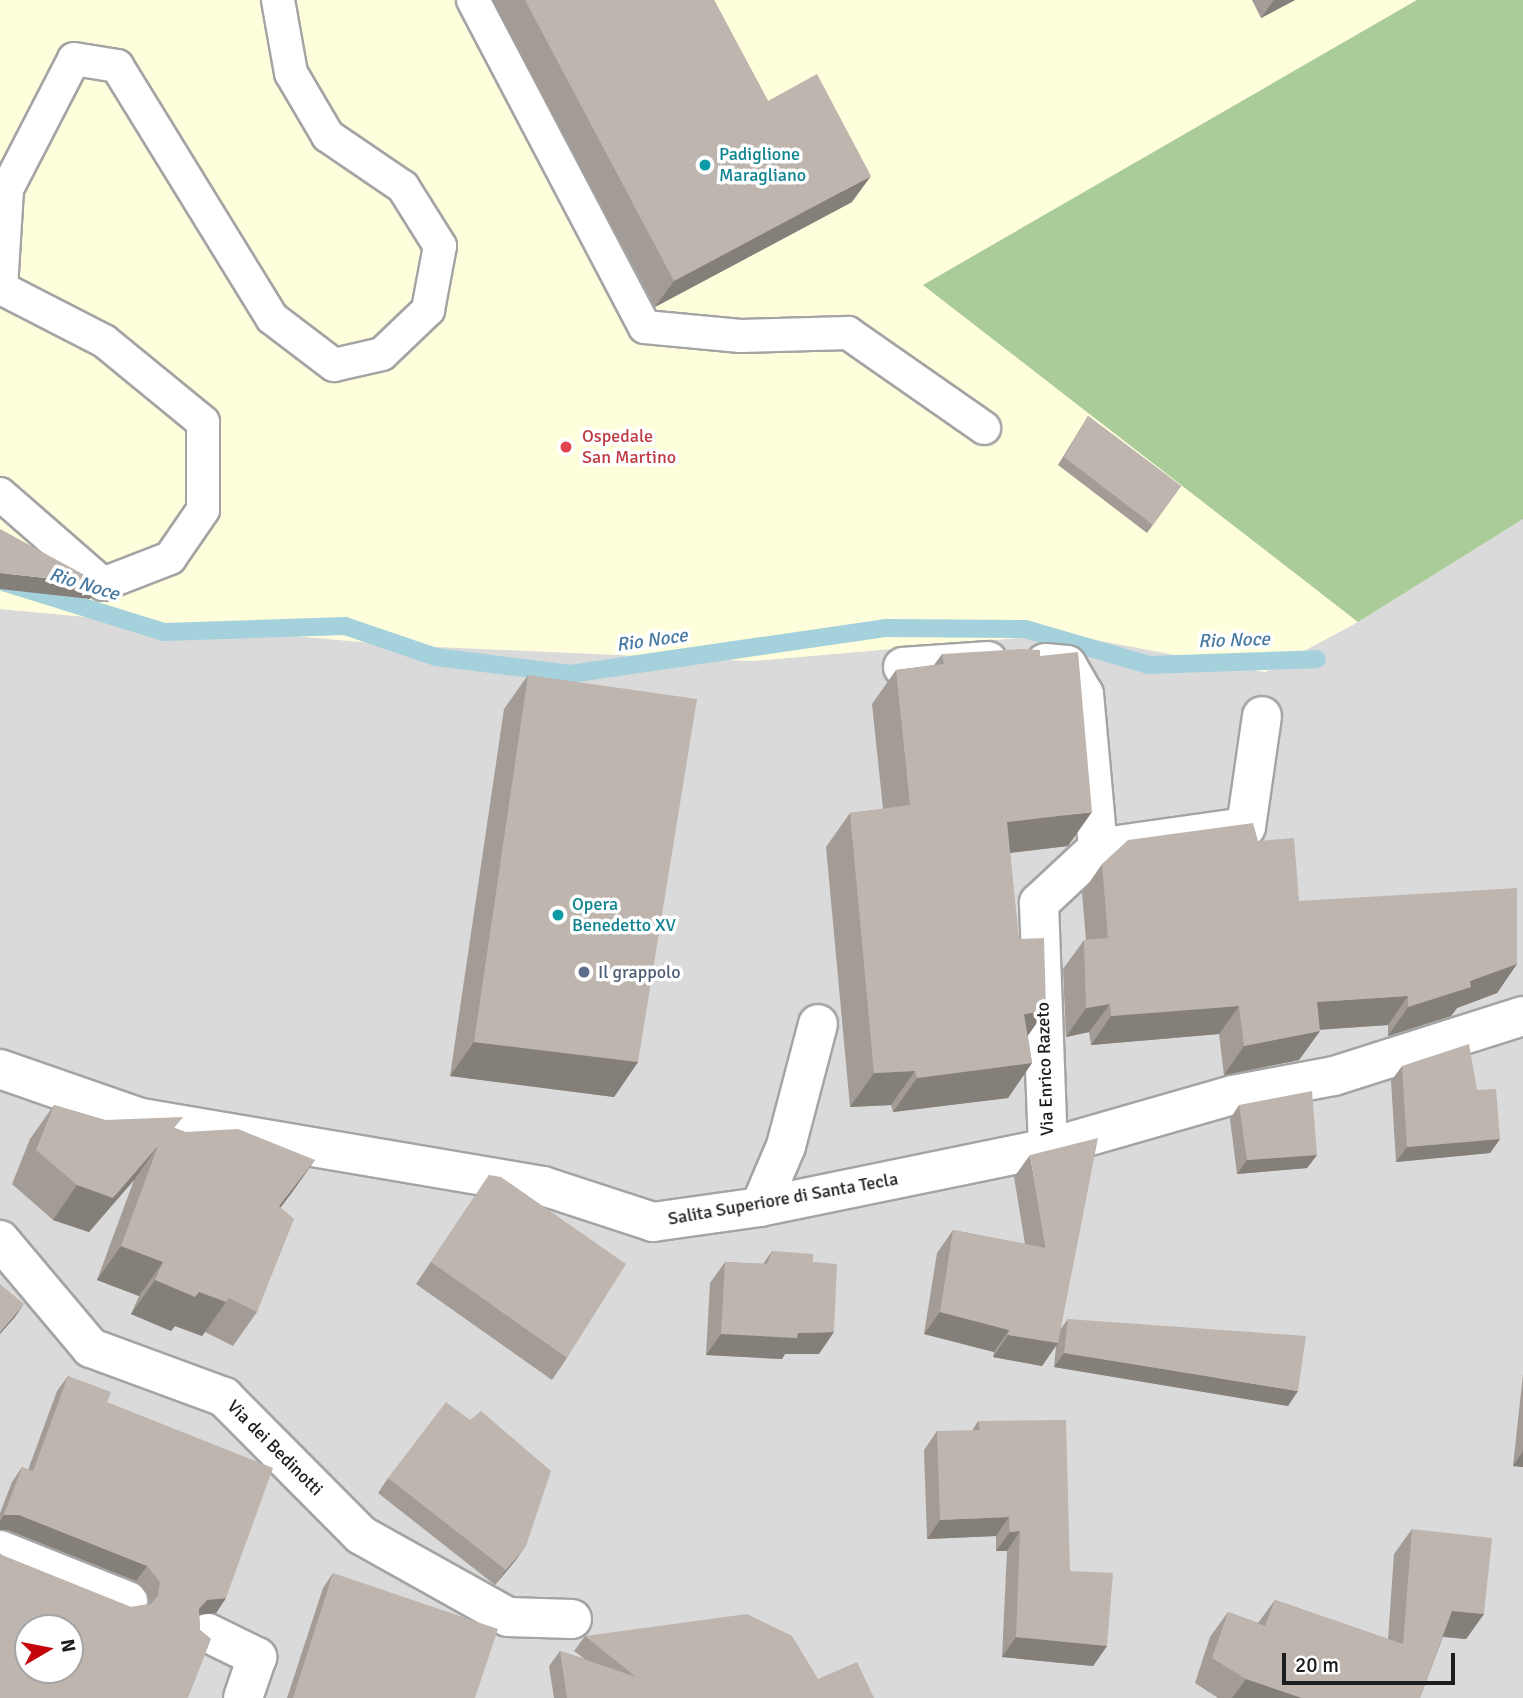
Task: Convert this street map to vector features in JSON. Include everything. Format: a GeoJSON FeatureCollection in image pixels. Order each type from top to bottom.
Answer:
{"type":"FeatureCollection","features":[{"type":"Feature","properties":{"kind":"street"},"geometry":{"type":"LineString","coordinates":[[903,667],[998,661],[1067,665],[1084,694],[1098,848],[1246,827],[1262,716]]}},
{"type":"Feature","properties":{"kind":"street","name":"Via Enrico Razeto"},"geometry":{"type":"LineString","coordinates":[[1048,1148],[1039,903],[1098,848]]}},
{"type":"Feature","properties":{"kind":"street","name":"Salita Superiore di Santa Tecla"},"geometry":{"type":"LineString","coordinates":[[0,1069],[141,1118],[543,1185],[653,1222],[760,1207],[1048,1148],[1233,1096],[1334,1076],[1523,1016]]}},
{"type":"Feature","properties":{"kind":"street"},"geometry":{"type":"LineString","coordinates":[[760,1207],[786,1146],[818,1024]]}},
{"type":"Feature","properties":{"kind":"street","name":"Via dei Bedinotti"},"geometry":{"type":"LineString","coordinates":[[0,1240],[91,1348],[224,1397],[362,1535],[508,1618],[572,1619]]}},
{"type":"Feature","properties":{"kind":"street"},"geometry":{"type":"LineString","coordinates":[[0,1550],[128,1601]]}},
{"type":"Feature","properties":{"kind":"street"},"geometry":{"type":"LineString","coordinates":[[208,1633],[257,1657],[243,1698]]}},
{"type":"Feature","properties":{"kind":"lane"},"geometry":{"type":"LineString","coordinates":[[0,494],[103,584],[170,558],[203,510],[203,422],[104,341],[1,288],[7,189],[74,59],[117,66],[272,318],[334,365],[382,354],[428,310],[439,246],[403,187],[328,136],[291,73],[278,0]]}},
{"type":"Feature","properties":{"kind":"lane"},"geometry":{"type":"LineString","coordinates":[[473,0],[645,327],[741,336],[848,333],[984,428]]}},
{"type":"Feature","properties":{"kind":"shaded area","name":"Ospedale San Martino"},"geometry":{"type":"Polygon","coordinates":[[[0,0],[1417,0],[923,285],[1358,622],[1265,672],[1064,634],[752,661],[394,645],[0,609],[0,0]]]}},
{"type":"Feature","properties":{"kind":"shaded area"},"geometry":{"type":"Polygon","coordinates":[[[1523,519],[1523,1698],[0,1698],[0,609],[394,645],[752,661],[1064,634],[1265,672],[1358,622],[1523,519]]]}},
{"type":"Feature","properties":{"kind":"green space"},"geometry":{"type":"Polygon","coordinates":[[[1417,0],[1523,0],[1523,519],[1358,622],[923,285],[1417,0]]]}},
{"type":"Feature","properties":{"kind":"building","name":"Padiglione Maragliano"},"geometry":{"type":"Polygon","coordinates":[[[525,0],[714,0],[768,101],[817,74],[871,176],[674,281],[525,0]]]}},
{"type":"Feature","properties":{"kind":"building"},"geometry":{"type":"Polygon","coordinates":[[[1088,416],[1181,486],[1153,525],[1064,457],[1088,416]]]}},
{"type":"Feature","properties":{"kind":"building"},"geometry":{"type":"Polygon","coordinates":[[[0,529],[101,584],[0,573],[0,529]]]}},
{"type":"Feature","properties":{"kind":"building"},"geometry":{"type":"Polygon","coordinates":[[[1040,650],[1040,656],[1078,652],[1092,812],[1007,822],[1019,939],[1044,938],[1046,1010],[1024,1014],[1032,1063],[917,1078],[915,1071],[874,1073],[850,813],[910,805],[896,670],[944,664],[942,654],[1040,650]]]}},
{"type":"Feature","properties":{"kind":"building","name":"Opera Benedetto XV"},"geometry":{"type":"Polygon","coordinates":[[[528,675],[697,699],[638,1062],[474,1042],[528,675]]]}},
{"type":"Feature","properties":{"kind":"building"},"geometry":{"type":"Polygon","coordinates":[[[1253,823],[1258,841],[1294,838],[1299,901],[1517,888],[1517,964],[1470,981],[1471,987],[1408,1007],[1408,996],[1317,1002],[1320,1031],[1244,1046],[1239,1006],[1111,1016],[1110,1004],[1086,1008],[1084,940],[1108,938],[1102,864],[1128,840],[1253,823]]]}},
{"type":"Feature","properties":{"kind":"building"},"geometry":{"type":"Polygon","coordinates":[[[1469,1044],[1477,1090],[1496,1089],[1500,1139],[1407,1147],[1402,1066],[1469,1044]]]}},
{"type":"Feature","properties":{"kind":"building"},"geometry":{"type":"Polygon","coordinates":[[[1312,1091],[1317,1155],[1247,1160],[1239,1105],[1312,1091]]]}},
{"type":"Feature","properties":{"kind":"building"},"geometry":{"type":"Polygon","coordinates":[[[54,1105],[105,1120],[183,1117],[174,1128],[185,1132],[238,1129],[315,1160],[279,1206],[294,1219],[257,1312],[229,1298],[226,1302],[199,1292],[195,1297],[155,1280],[163,1262],[121,1246],[158,1146],[113,1198],[77,1185],[36,1150],[54,1105]]]}},
{"type":"Feature","properties":{"kind":"building"},"geometry":{"type":"Polygon","coordinates":[[[1098,1138],[1058,1343],[1008,1335],[1009,1330],[940,1312],[953,1230],[1046,1248],[1030,1155],[1098,1138]]]}},
{"type":"Feature","properties":{"kind":"building"},"geometry":{"type":"Polygon","coordinates":[[[489,1175],[501,1177],[626,1264],[567,1358],[431,1262],[489,1175]]]}},
{"type":"Feature","properties":{"kind":"building"},"geometry":{"type":"Polygon","coordinates":[[[772,1251],[813,1254],[813,1262],[837,1264],[834,1332],[798,1333],[797,1338],[721,1334],[725,1262],[767,1264],[772,1251]]]}},
{"type":"Feature","properties":{"kind":"building"},"geometry":{"type":"Polygon","coordinates":[[[0,1284],[24,1304],[0,1332],[0,1284]]]}},
{"type":"Feature","properties":{"kind":"building"},"geometry":{"type":"Polygon","coordinates":[[[1068,1319],[1306,1336],[1298,1391],[1064,1353],[1068,1319]]]}},
{"type":"Feature","properties":{"kind":"building"},"geometry":{"type":"Polygon","coordinates":[[[68,1376],[111,1392],[107,1402],[273,1468],[226,1598],[207,1600],[199,1609],[200,1630],[211,1639],[188,1698],[0,1698],[0,1553],[131,1607],[151,1604],[158,1595],[160,1582],[147,1566],[19,1515],[4,1515],[22,1467],[33,1471],[68,1376]]]}},
{"type":"Feature","properties":{"kind":"building"},"geometry":{"type":"Polygon","coordinates":[[[446,1402],[470,1420],[481,1411],[551,1471],[526,1546],[506,1570],[388,1478],[446,1402]]]}},
{"type":"Feature","properties":{"kind":"building"},"geometry":{"type":"Polygon","coordinates":[[[1066,1420],[1070,1571],[1113,1573],[1107,1646],[1016,1637],[1020,1531],[1010,1532],[1009,1517],[940,1520],[937,1431],[980,1430],[978,1421],[1066,1420]]]}},
{"type":"Feature","properties":{"kind":"building"},"geometry":{"type":"Polygon","coordinates":[[[1412,1529],[1492,1538],[1484,1614],[1452,1611],[1420,1698],[1302,1698],[1246,1679],[1212,1658],[1228,1612],[1265,1626],[1275,1600],[1403,1644],[1412,1529]]]}},
{"type":"Feature","properties":{"kind":"building"},"geometry":{"type":"Polygon","coordinates":[[[333,1573],[498,1629],[475,1698],[293,1698],[333,1573]]]}},
{"type":"Feature","properties":{"kind":"building"},"geometry":{"type":"Polygon","coordinates":[[[747,1614],[792,1636],[818,1679],[857,1662],[874,1698],[567,1698],[560,1651],[636,1677],[585,1636],[747,1614]]]}},
{"type":"Feature","properties":{"kind":"waterway","name":"Rio Noce"},"geometry":{"type":"LineString","coordinates":[[0,581],[164,632],[345,626],[436,657],[570,674],[887,628],[1025,629],[1149,665],[1317,659]]}},
{"type":"Feature","properties":{"kind":"place","name":"Padiglione Maragliano"},"geometry":{"type":"Point","coordinates":[705,165]}},
{"type":"Feature","properties":{"kind":"place","name":"Ospedale San Martino"},"geometry":{"type":"Point","coordinates":[566,447]}},
{"type":"Feature","properties":{"kind":"place","name":"Opera Benedetto XV"},"geometry":{"type":"Point","coordinates":[558,915]}},
{"type":"Feature","properties":{"kind":"place","name":"Il grappolo"},"geometry":{"type":"Point","coordinates":[584,972]}}]}
